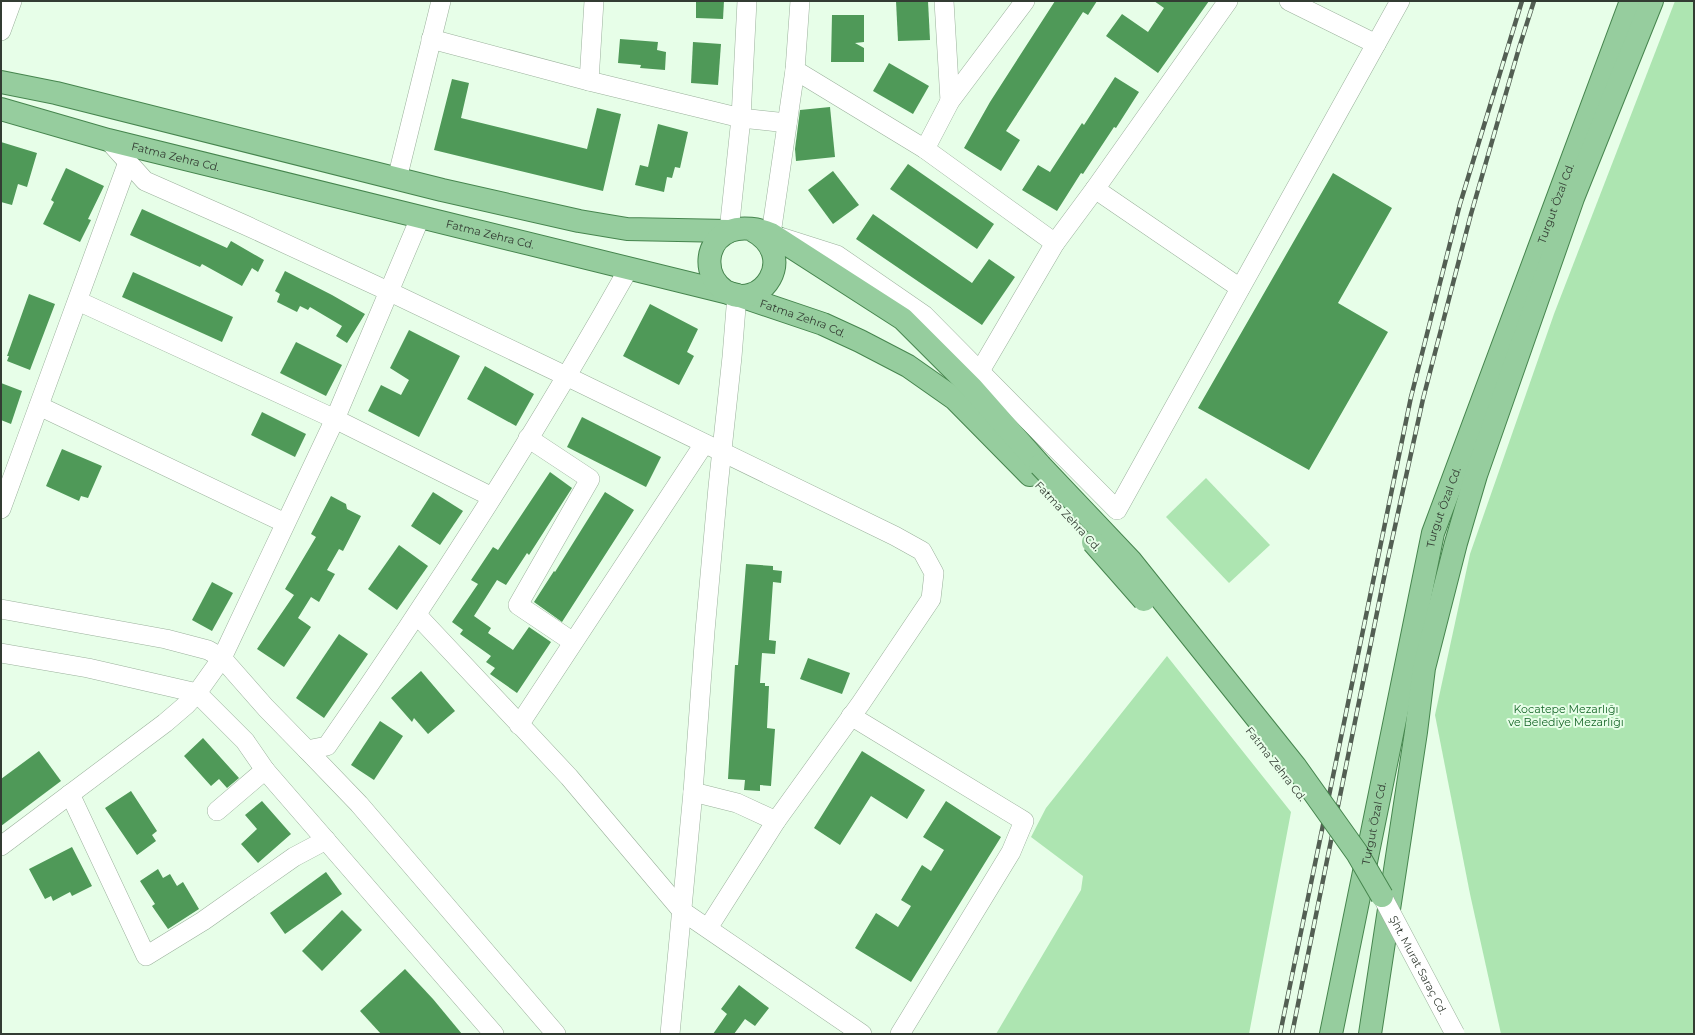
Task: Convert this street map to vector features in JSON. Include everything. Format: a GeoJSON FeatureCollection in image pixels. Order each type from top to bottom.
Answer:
{"type":"FeatureCollection","features":[{"type":"Feature","properties":{"kind":"main road","name":"Turgut Özal Cd."},"geometry":{"type":"LineString","coordinates":[[1331,1034],[1433,533],[1631,1]]}},
{"type":"Feature","properties":{"kind":"main road","name":"Turgut Özal Cd."},"geometry":{"type":"LineString","coordinates":[[1370,1034],[1424,668],[1456,543],[1476,475],[1573,198],[1652,1]]}},
{"type":"Feature","properties":{"kind":"main road"},"geometry":{"type":"LineString","coordinates":[[1,82],[56,93],[397,179],[509,206],[593,224],[627,229],[729,231],[744,229],[762,232],[762,235],[772,248],[775,264],[772,275],[767,284],[758,291],[748,295],[737,295],[727,292],[718,285],[712,276],[709,266],[713,245],[720,237],[729,231]]}},
{"type":"Feature","properties":{"kind":"main road","name":"Fatma Zehra Cd."},"geometry":{"type":"LineString","coordinates":[[1,109],[108,140],[737,295],[823,324],[908,366],[956,400],[1035,470]]}},
{"type":"Feature","properties":{"kind":"main road","name":"Fatma Zehra Cd."},"geometry":{"type":"LineString","coordinates":[[762,232],[903,319],[972,388],[1088,537],[1141,597],[1296,788],[1377,899]]}},
{"type":"Feature","properties":{"kind":"street"},"geometry":{"type":"LineString","coordinates":[[1,31],[12,1]]}},
{"type":"Feature","properties":{"kind":"street"},"geometry":{"type":"LineString","coordinates":[[397,179],[441,1]]}},
{"type":"Feature","properties":{"kind":"street"},"geometry":{"type":"LineString","coordinates":[[589,81],[594,1]]}},
{"type":"Feature","properties":{"kind":"street"},"geometry":{"type":"LineString","coordinates":[[729,231],[741,118],[747,1]]}},
{"type":"Feature","properties":{"kind":"street"},"geometry":{"type":"LineString","coordinates":[[800,1],[795,70],[787,123],[762,232],[837,255],[924,315],[1117,510],[1400,1]]}},
{"type":"Feature","properties":{"kind":"street"},"geometry":{"type":"LineString","coordinates":[[944,1],[950,100]]}},
{"type":"Feature","properties":{"kind":"street"},"geometry":{"type":"LineString","coordinates":[[925,149],[950,100],[1025,1]]}},
{"type":"Feature","properties":{"kind":"street"},"geometry":{"type":"LineString","coordinates":[[980,371],[1055,243],[1095,190],[1228,1]]}},
{"type":"Feature","properties":{"kind":"street"},"geometry":{"type":"LineString","coordinates":[[1289,1],[1376,44]]}},
{"type":"Feature","properties":{"kind":"street"},"geometry":{"type":"LineString","coordinates":[[431,39],[589,81],[741,118],[787,123]]}},
{"type":"Feature","properties":{"kind":"street"},"geometry":{"type":"LineString","coordinates":[[795,70],[925,149],[1055,243]]}},
{"type":"Feature","properties":{"kind":"street"},"geometry":{"type":"LineString","coordinates":[[108,140],[146,181],[245,224],[390,292],[566,376],[922,551],[934,573],[931,599],[851,716],[776,820],[708,928]]}},
{"type":"Feature","properties":{"kind":"street"},"geometry":{"type":"LineString","coordinates":[[1,509],[128,162]]}},
{"type":"Feature","properties":{"kind":"street"},"geometry":{"type":"LineString","coordinates":[[1095,190],[1240,288]]}},
{"type":"Feature","properties":{"kind":"street"},"geometry":{"type":"LineString","coordinates":[[1,846],[165,723],[186,705],[197,693],[222,658],[335,420],[420,218]]}},
{"type":"Feature","properties":{"kind":"street"},"geometry":{"type":"LineString","coordinates":[[307,750],[327,746],[416,615],[492,497],[566,376],[629,268]]}},
{"type":"Feature","properties":{"kind":"street"},"geometry":{"type":"LineString","coordinates":[[670,1034],[693,792],[705,631],[737,295]]}},
{"type":"Feature","properties":{"kind":"street"},"geometry":{"type":"LineString","coordinates":[[78,301],[335,420],[492,497]]}},
{"type":"Feature","properties":{"kind":"street"},"geometry":{"type":"LineString","coordinates":[[39,406],[285,523]]}},
{"type":"Feature","properties":{"kind":"street"},"geometry":{"type":"LineString","coordinates":[[528,438],[590,479],[518,605],[574,642]]}},
{"type":"Feature","properties":{"kind":"street"},"geometry":{"type":"LineString","coordinates":[[519,725],[704,444]]}},
{"type":"Feature","properties":{"kind":"street"},"geometry":{"type":"LineString","coordinates":[[1,609],[166,639],[208,650],[222,658],[266,708],[359,804],[556,1034]]}},
{"type":"Feature","properties":{"kind":"street"},"geometry":{"type":"LineString","coordinates":[[416,615],[569,777],[682,911],[862,1034]]}},
{"type":"Feature","properties":{"kind":"street"},"geometry":{"type":"LineString","coordinates":[[1,653],[88,668],[197,693],[245,741],[265,770],[494,1034]]}},
{"type":"Feature","properties":{"kind":"street"},"geometry":{"type":"LineString","coordinates":[[851,716],[1024,821],[1011,852],[900,1034]]}},
{"type":"Feature","properties":{"kind":"street"},"geometry":{"type":"LineString","coordinates":[[217,811],[265,770]]}},
{"type":"Feature","properties":{"kind":"street"},"geometry":{"type":"LineString","coordinates":[[693,792],[737,803],[776,820]]}},
{"type":"Feature","properties":{"kind":"street"},"geometry":{"type":"LineString","coordinates":[[70,794],[146,956],[203,921],[294,857],[326,840]]}},
{"type":"Feature","properties":{"kind":"street","name":"Şht. Murat Saraç Cd."},"geometry":{"type":"LineString","coordinates":[[1377,899],[1442,1034]]}},
{"type":"Feature","properties":{"kind":"street","name":"Şht. Murat Saraç Cd."},"geometry":{"type":"LineString","coordinates":[[1377,899],[1455,1034]]}},
{"type":"Feature","properties":{"kind":"green space","name":"Kocatepe Mezarlığı ve Belediye Mezarlığı"},"geometry":{"type":"Polygon","coordinates":[[[1675,1],[1694,1],[1694,1034],[1501,1034],[1470,894],[1435,715],[1470,554],[1554,314],[1675,1]]]}},
{"type":"Feature","properties":{"kind":"green space"},"geometry":{"type":"Polygon","coordinates":[[[1206,478],[1270,545],[1229,583],[1166,517],[1206,478]]]}},
{"type":"Feature","properties":{"kind":"green space"},"geometry":{"type":"Polygon","coordinates":[[[1167,656],[1291,812],[1249,1034],[996,1034],[1081,890],[1083,876],[1031,837],[1046,808],[1167,656]]]}},
{"type":"Feature","properties":{"kind":"building"},"geometry":{"type":"Polygon","coordinates":[[[696,1],[724,1],[723,19],[696,18],[696,1]]]}},
{"type":"Feature","properties":{"kind":"building"},"geometry":{"type":"Polygon","coordinates":[[[896,1],[928,1],[930,40],[898,41],[896,1]]]}},
{"type":"Feature","properties":{"kind":"building"},"geometry":{"type":"Polygon","coordinates":[[[1055,1],[1097,1],[1088,15],[1083,12],[1006,131],[1020,140],[1001,171],[964,148],[990,102],[1055,1]]]}},
{"type":"Feature","properties":{"kind":"building"},"geometry":{"type":"Polygon","coordinates":[[[1154,1],[1209,1],[1158,73],[1106,36],[1122,14],[1148,32],[1164,8],[1154,1]]]}},
{"type":"Feature","properties":{"kind":"building"},"geometry":{"type":"Polygon","coordinates":[[[832,15],[864,15],[864,42],[855,43],[864,48],[864,62],[831,62],[832,15]]]}},
{"type":"Feature","properties":{"kind":"building"},"geometry":{"type":"Polygon","coordinates":[[[620,39],[658,42],[657,50],[666,52],[665,70],[640,68],[641,65],[618,63],[620,39]]]}},
{"type":"Feature","properties":{"kind":"building"},"geometry":{"type":"Polygon","coordinates":[[[693,42],[721,44],[718,85],[691,83],[693,42]]]}},
{"type":"Feature","properties":{"kind":"building"},"geometry":{"type":"Polygon","coordinates":[[[889,63],[929,86],[913,114],[873,91],[889,63]]]}},
{"type":"Feature","properties":{"kind":"building"},"geometry":{"type":"Polygon","coordinates":[[[1115,77],[1139,92],[1116,128],[1114,127],[1083,174],[1081,173],[1057,211],[1022,190],[1038,165],[1050,172],[1082,123],[1084,125],[1115,77]]]}},
{"type":"Feature","properties":{"kind":"building"},"geometry":{"type":"Polygon","coordinates":[[[452,79],[469,83],[461,118],[587,149],[597,108],[621,114],[603,191],[434,150],[452,79]]]}},
{"type":"Feature","properties":{"kind":"building"},"geometry":{"type":"Polygon","coordinates":[[[830,107],[835,157],[796,161],[795,149],[800,110],[830,107]]]}},
{"type":"Feature","properties":{"kind":"building"},"geometry":{"type":"Polygon","coordinates":[[[658,124],[688,132],[680,168],[675,167],[672,178],[667,177],[664,192],[635,185],[640,165],[648,167],[658,124]]]}},
{"type":"Feature","properties":{"kind":"building"},"geometry":{"type":"Polygon","coordinates":[[[1,142],[37,153],[27,187],[18,184],[12,205],[1,202],[1,142]]]}},
{"type":"Feature","properties":{"kind":"building"},"geometry":{"type":"Polygon","coordinates":[[[908,164],[994,224],[977,249],[890,189],[908,164]]]}},
{"type":"Feature","properties":{"kind":"building"},"geometry":{"type":"Polygon","coordinates":[[[66,168],[104,186],[88,219],[91,220],[80,242],[43,224],[54,202],[51,200],[66,168]]]}},
{"type":"Feature","properties":{"kind":"building"},"geometry":{"type":"Polygon","coordinates":[[[833,171],[859,205],[833,224],[808,190],[833,171]]]}},
{"type":"Feature","properties":{"kind":"building"},"geometry":{"type":"Polygon","coordinates":[[[1333,173],[1392,208],[1338,303],[1388,332],[1309,470],[1198,408],[1333,173]]]}},
{"type":"Feature","properties":{"kind":"building"},"geometry":{"type":"Polygon","coordinates":[[[142,209],[227,248],[231,241],[264,260],[258,272],[252,268],[242,286],[202,264],[200,267],[130,235],[142,209]]]}},
{"type":"Feature","properties":{"kind":"building"},"geometry":{"type":"Polygon","coordinates":[[[873,214],[972,283],[989,259],[1015,277],[982,325],[856,239],[873,214]]]}},
{"type":"Feature","properties":{"kind":"building"},"geometry":{"type":"Polygon","coordinates":[[[285,271],[365,314],[347,343],[336,336],[342,326],[310,307],[308,310],[300,306],[297,312],[277,302],[280,294],[275,291],[285,271]]]}},
{"type":"Feature","properties":{"kind":"building"},"geometry":{"type":"Polygon","coordinates":[[[133,272],[233,317],[222,342],[122,297],[133,272]]]}},
{"type":"Feature","properties":{"kind":"building"},"geometry":{"type":"Polygon","coordinates":[[[29,294],[55,304],[30,370],[7,361],[9,356],[7,356],[29,294]]]}},
{"type":"Feature","properties":{"kind":"building"},"geometry":{"type":"Polygon","coordinates":[[[650,304],[698,329],[687,352],[694,356],[679,385],[623,356],[650,304]]]}},
{"type":"Feature","properties":{"kind":"building"},"geometry":{"type":"Polygon","coordinates":[[[409,330],[460,356],[419,437],[368,411],[381,385],[401,395],[409,380],[390,368],[409,330]]]}},
{"type":"Feature","properties":{"kind":"building"},"geometry":{"type":"Polygon","coordinates":[[[296,342],[342,365],[326,396],[280,373],[296,342]]]}},
{"type":"Feature","properties":{"kind":"building"},"geometry":{"type":"Polygon","coordinates":[[[485,366],[534,394],[516,426],[467,399],[485,366]]]}},
{"type":"Feature","properties":{"kind":"building"},"geometry":{"type":"Polygon","coordinates":[[[1,383],[22,391],[11,424],[1,420],[1,383]]]}},
{"type":"Feature","properties":{"kind":"building"},"geometry":{"type":"Polygon","coordinates":[[[262,412],[306,434],[295,457],[251,435],[262,412]]]}},
{"type":"Feature","properties":{"kind":"building"},"geometry":{"type":"Polygon","coordinates":[[[582,417],[661,457],[646,487],[567,447],[582,417]]]}},
{"type":"Feature","properties":{"kind":"building"},"geometry":{"type":"Polygon","coordinates":[[[62,449],[102,466],[88,498],[81,496],[79,501],[46,486],[62,449]]]}},
{"type":"Feature","properties":{"kind":"building"},"geometry":{"type":"Polygon","coordinates":[[[550,472],[572,488],[529,555],[527,553],[506,585],[497,580],[474,616],[491,628],[488,633],[513,650],[529,627],[551,642],[517,693],[490,674],[495,668],[486,662],[491,656],[460,634],[463,630],[452,622],[478,584],[471,580],[493,547],[498,550],[550,472]]]}},
{"type":"Feature","properties":{"kind":"building"},"geometry":{"type":"Polygon","coordinates":[[[433,492],[463,511],[440,545],[411,526],[433,492]]]}},
{"type":"Feature","properties":{"kind":"building"},"geometry":{"type":"Polygon","coordinates":[[[605,492],[634,510],[562,622],[534,602],[554,571],[555,572],[605,492]]]}},
{"type":"Feature","properties":{"kind":"building"},"geometry":{"type":"Polygon","coordinates":[[[331,496],[346,504],[347,509],[361,516],[343,551],[339,549],[327,570],[335,574],[319,602],[311,597],[298,618],[311,627],[284,667],[257,649],[294,595],[285,589],[316,537],[311,534],[331,496]]]}},
{"type":"Feature","properties":{"kind":"building"},"geometry":{"type":"Polygon","coordinates":[[[399,545],[428,566],[397,610],[368,589],[399,545]]]}},
{"type":"Feature","properties":{"kind":"building"},"geometry":{"type":"Polygon","coordinates":[[[746,564],[773,566],[773,570],[782,571],[781,583],[773,582],[769,640],[776,641],[775,654],[762,653],[760,683],[765,683],[765,686],[769,686],[767,728],[775,729],[771,786],[760,785],[760,791],[744,790],[745,780],[728,779],[735,665],[738,665],[746,564]]]}},
{"type":"Feature","properties":{"kind":"building"},"geometry":{"type":"Polygon","coordinates":[[[212,582],[233,593],[212,631],[192,620],[212,582]]]}},
{"type":"Feature","properties":{"kind":"building"},"geometry":{"type":"Polygon","coordinates":[[[339,634],[368,654],[324,718],[296,698],[339,634]]]}},
{"type":"Feature","properties":{"kind":"building"},"geometry":{"type":"Polygon","coordinates":[[[808,658],[850,673],[842,694],[800,679],[808,658]]]}},
{"type":"Feature","properties":{"kind":"building"},"geometry":{"type":"Polygon","coordinates":[[[421,671],[455,711],[428,734],[414,718],[412,722],[391,698],[421,671]]]}},
{"type":"Feature","properties":{"kind":"building"},"geometry":{"type":"Polygon","coordinates":[[[380,721],[403,736],[374,780],[351,765],[380,721]]]}},
{"type":"Feature","properties":{"kind":"building"},"geometry":{"type":"Polygon","coordinates":[[[203,738],[239,778],[227,788],[219,779],[211,786],[184,756],[203,738]]]}},
{"type":"Feature","properties":{"kind":"building"},"geometry":{"type":"Polygon","coordinates":[[[39,751],[61,781],[1,826],[1,779],[39,751]]]}},
{"type":"Feature","properties":{"kind":"building"},"geometry":{"type":"Polygon","coordinates":[[[862,751],[925,790],[907,819],[871,796],[840,845],[814,828],[862,751]]]}},
{"type":"Feature","properties":{"kind":"building"},"geometry":{"type":"Polygon","coordinates":[[[131,791],[157,831],[152,835],[156,841],[137,855],[105,808],[131,791]]]}},
{"type":"Feature","properties":{"kind":"building"},"geometry":{"type":"Polygon","coordinates":[[[262,801],[291,834],[258,863],[241,844],[257,829],[245,815],[262,801]]]}},
{"type":"Feature","properties":{"kind":"building"},"geometry":{"type":"Polygon","coordinates":[[[946,801],[1001,837],[911,982],[855,948],[876,913],[898,927],[911,906],[901,900],[922,865],[931,871],[944,850],[923,837],[946,801]]]}},
{"type":"Feature","properties":{"kind":"building"},"geometry":{"type":"Polygon","coordinates":[[[72,847],[92,886],[72,896],[70,892],[53,901],[51,896],[45,899],[29,869],[72,847]]]}},
{"type":"Feature","properties":{"kind":"building"},"geometry":{"type":"Polygon","coordinates":[[[158,869],[163,878],[170,874],[177,886],[183,882],[199,909],[168,929],[152,906],[155,904],[140,881],[158,869]]]}},
{"type":"Feature","properties":{"kind":"building"},"geometry":{"type":"Polygon","coordinates":[[[326,872],[342,894],[285,934],[270,913],[326,872]]]}},
{"type":"Feature","properties":{"kind":"building"},"geometry":{"type":"Polygon","coordinates":[[[342,910],[362,930],[322,971],[302,951],[342,910]]]}},
{"type":"Feature","properties":{"kind":"building"},"geometry":{"type":"Polygon","coordinates":[[[405,969],[433,999],[462,1034],[381,1034],[360,1011],[405,969]]]}},
{"type":"Feature","properties":{"kind":"building"},"geometry":{"type":"Polygon","coordinates":[[[739,985],[769,1008],[755,1026],[745,1019],[734,1034],[713,1034],[727,1014],[721,1009],[739,985]]]}},
{"type":"Feature","properties":{"kind":"railway"},"geometry":{"type":"LineString","coordinates":[[1280,1034],[1411,397],[1460,204],[1522,1]]}},
{"type":"Feature","properties":{"kind":"railway"},"geometry":{"type":"LineString","coordinates":[[1292,1034],[1387,563],[1423,399],[1471,214],[1534,1]]}}]}
